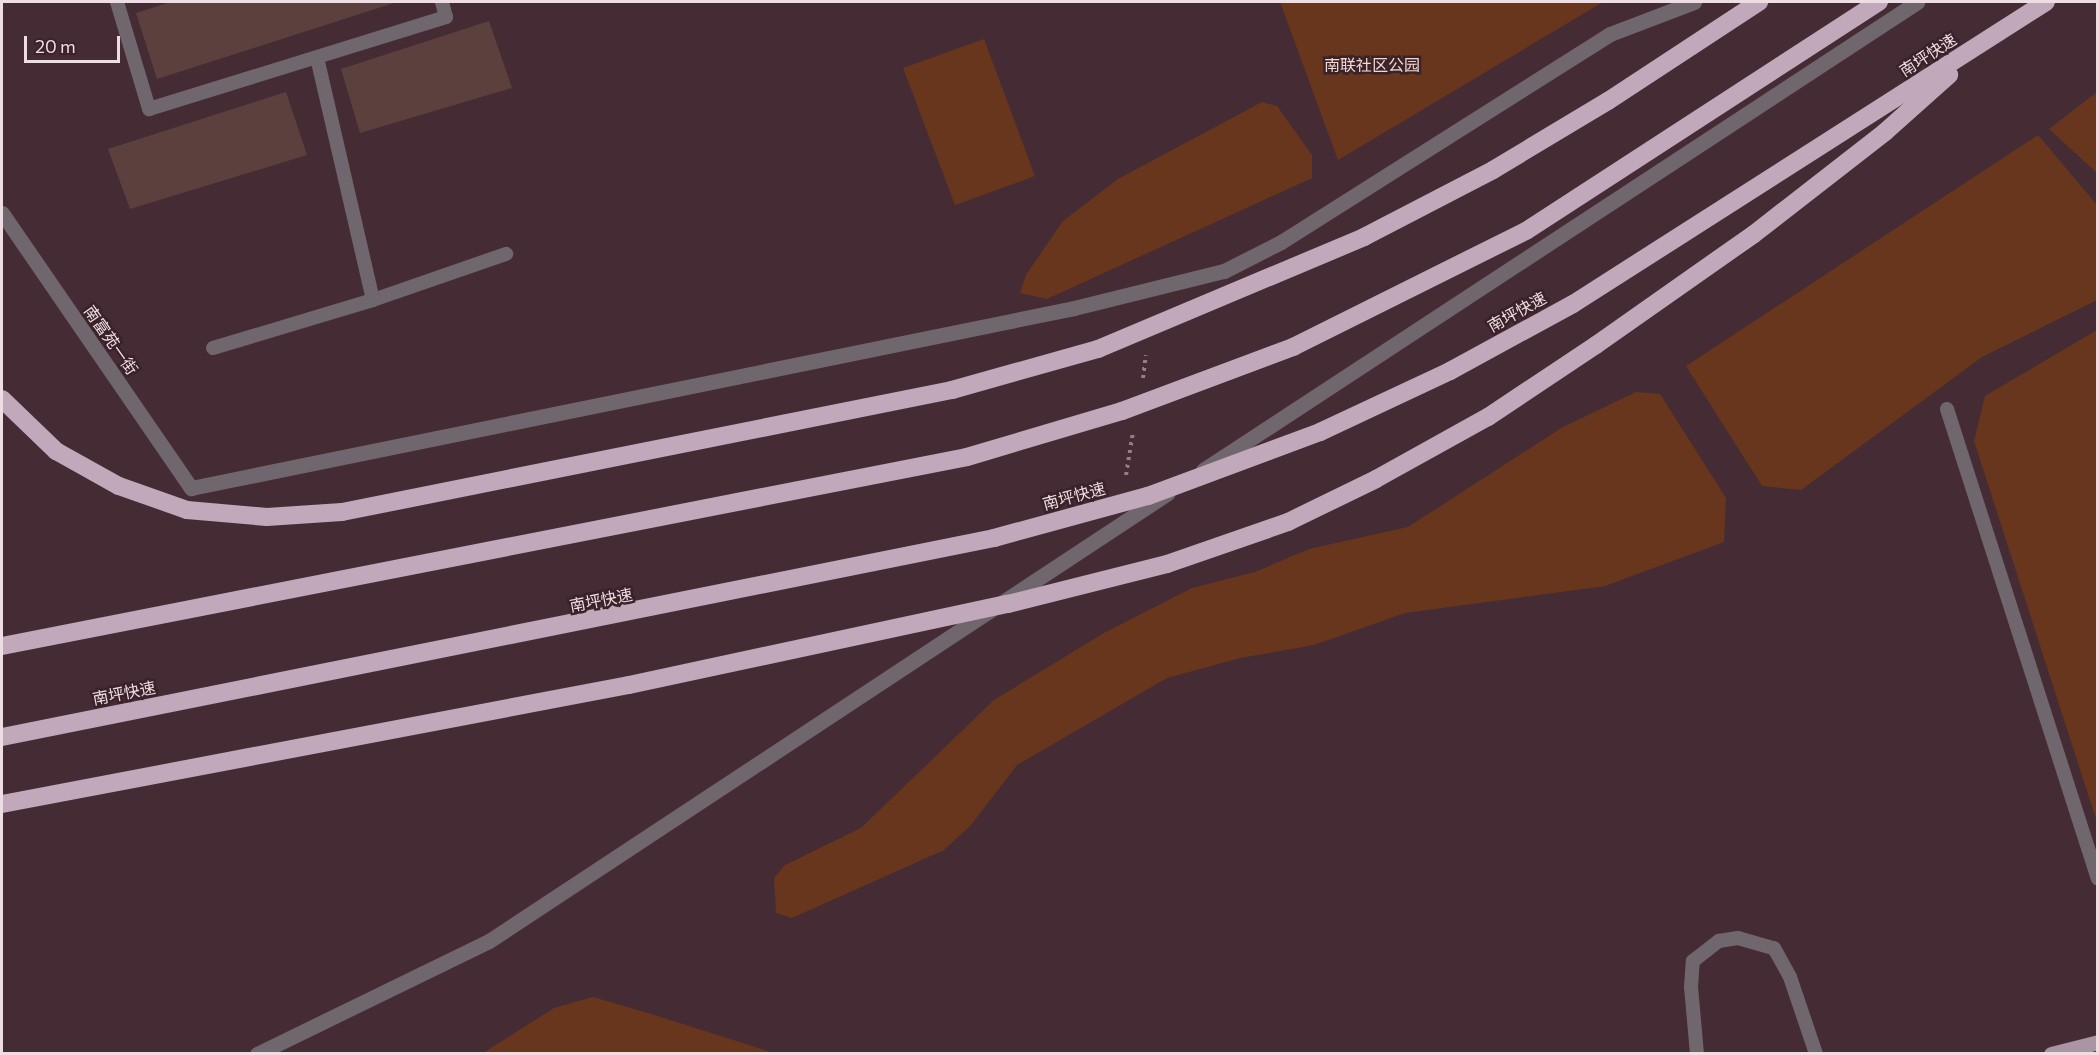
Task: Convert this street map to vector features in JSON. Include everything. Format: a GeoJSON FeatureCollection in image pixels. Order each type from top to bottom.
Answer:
{"type":"FeatureCollection","features":[{"type":"Feature","properties":{"kind":"highway"},"geometry":{"type":"LineString","coordinates":[[2,399],[56,451],[119,486],[187,510],[267,517],[342,512],[952,390],[1098,349],[1364,237],[1512,159],[1608,101],[1758,2]]}},
{"type":"Feature","properties":{"kind":"highway"},"geometry":{"type":"LineString","coordinates":[[2,644],[967,457],[1122,411],[1293,347],[1526,231],[1879,2]]}},
{"type":"Feature","properties":{"kind":"highway","name":"南坪快速"},"geometry":{"type":"LineString","coordinates":[[2,737],[994,538],[1148,496],[1320,432],[1450,371],[1542,321],[2046,2]]}},
{"type":"Feature","properties":{"kind":"highway"},"geometry":{"type":"LineString","coordinates":[[2,804],[629,685],[1008,604],[1167,564],[1288,522],[1376,480],[1488,417],[1596,345],[1754,234],[1885,132],[1993,36]]}},
{"type":"Feature","properties":{"kind":"main road"},"geometry":{"type":"LineString","coordinates":[[2050,1053],[2097,1042]]}},
{"type":"Feature","properties":{"kind":"street","name":"南富苑一街"},"geometry":{"type":"LineString","coordinates":[[2,213],[191,488],[1074,308],[1224,271],[1281,242],[1610,34],[1694,2]]}},
{"type":"Feature","properties":{"kind":"street"},"geometry":{"type":"LineString","coordinates":[[257,1053],[489,941],[1917,2]]}},
{"type":"Feature","properties":{"kind":"lane"},"geometry":{"type":"LineString","coordinates":[[118,2],[149,109],[446,17],[442,2]]}},
{"type":"Feature","properties":{"kind":"lane"},"geometry":{"type":"LineString","coordinates":[[317,58],[373,300]]}},
{"type":"Feature","properties":{"kind":"lane"},"geometry":{"type":"LineString","coordinates":[[213,348],[373,300],[506,254]]}},
{"type":"Feature","properties":{"kind":"lane"},"geometry":{"type":"LineString","coordinates":[[1947,409],[2097,878]]}},
{"type":"Feature","properties":{"kind":"lane"},"geometry":{"type":"LineString","coordinates":[[1697,1053],[1691,987],[1693,961],[1719,941],[1738,938],[1774,948],[1790,977],[1815,1053]]}},
{"type":"Feature","properties":{"kind":"green space","name":"南联社区公园"},"geometry":{"type":"Polygon","coordinates":[[[1280,2],[1603,2],[1338,160],[1280,2]]]}},
{"type":"Feature","properties":{"kind":"green space"},"geometry":{"type":"Polygon","coordinates":[[[984,39],[1035,176],[955,205],[903,68],[984,39]]]}},
{"type":"Feature","properties":{"kind":"green space"},"geometry":{"type":"Polygon","coordinates":[[[2097,92],[2097,173],[2049,129],[2097,92]]]}},
{"type":"Feature","properties":{"kind":"green space"},"geometry":{"type":"Polygon","coordinates":[[[1262,102],[1277,106],[1312,155],[1312,178],[1047,299],[1020,293],[1026,275],[1063,221],[1118,179],[1262,102]]]}},
{"type":"Feature","properties":{"kind":"green space"},"geometry":{"type":"Polygon","coordinates":[[[2038,135],[2097,205],[2097,300],[1982,357],[1801,490],[1762,486],[1686,366],[2038,135]]]}},
{"type":"Feature","properties":{"kind":"green space"},"geometry":{"type":"Polygon","coordinates":[[[2097,330],[2097,822],[1974,441],[1985,396],[2097,330]]]}},
{"type":"Feature","properties":{"kind":"green space"},"geometry":{"type":"Polygon","coordinates":[[[1636,392],[1660,394],[1726,498],[1724,542],[1605,586],[1405,613],[1314,645],[1240,658],[1167,678],[1017,765],[971,825],[944,850],[792,918],[776,913],[774,878],[785,865],[861,828],[994,700],[1104,633],[1192,588],[1255,572],[1309,549],[1408,527],[1563,427],[1636,392]]]}},
{"type":"Feature","properties":{"kind":"green space"},"geometry":{"type":"Polygon","coordinates":[[[593,997],[774,1053],[483,1053],[554,1008],[593,997]]]}},
{"type":"Feature","properties":{"kind":"building"},"geometry":{"type":"Polygon","coordinates":[[[171,2],[397,2],[157,79],[136,13],[171,2]]]}},
{"type":"Feature","properties":{"kind":"building"},"geometry":{"type":"Polygon","coordinates":[[[489,21],[512,88],[360,133],[341,69],[489,21]]]}},
{"type":"Feature","properties":{"kind":"building"},"geometry":{"type":"Polygon","coordinates":[[[286,92],[307,155],[130,209],[108,149],[286,92]]]}}]}
